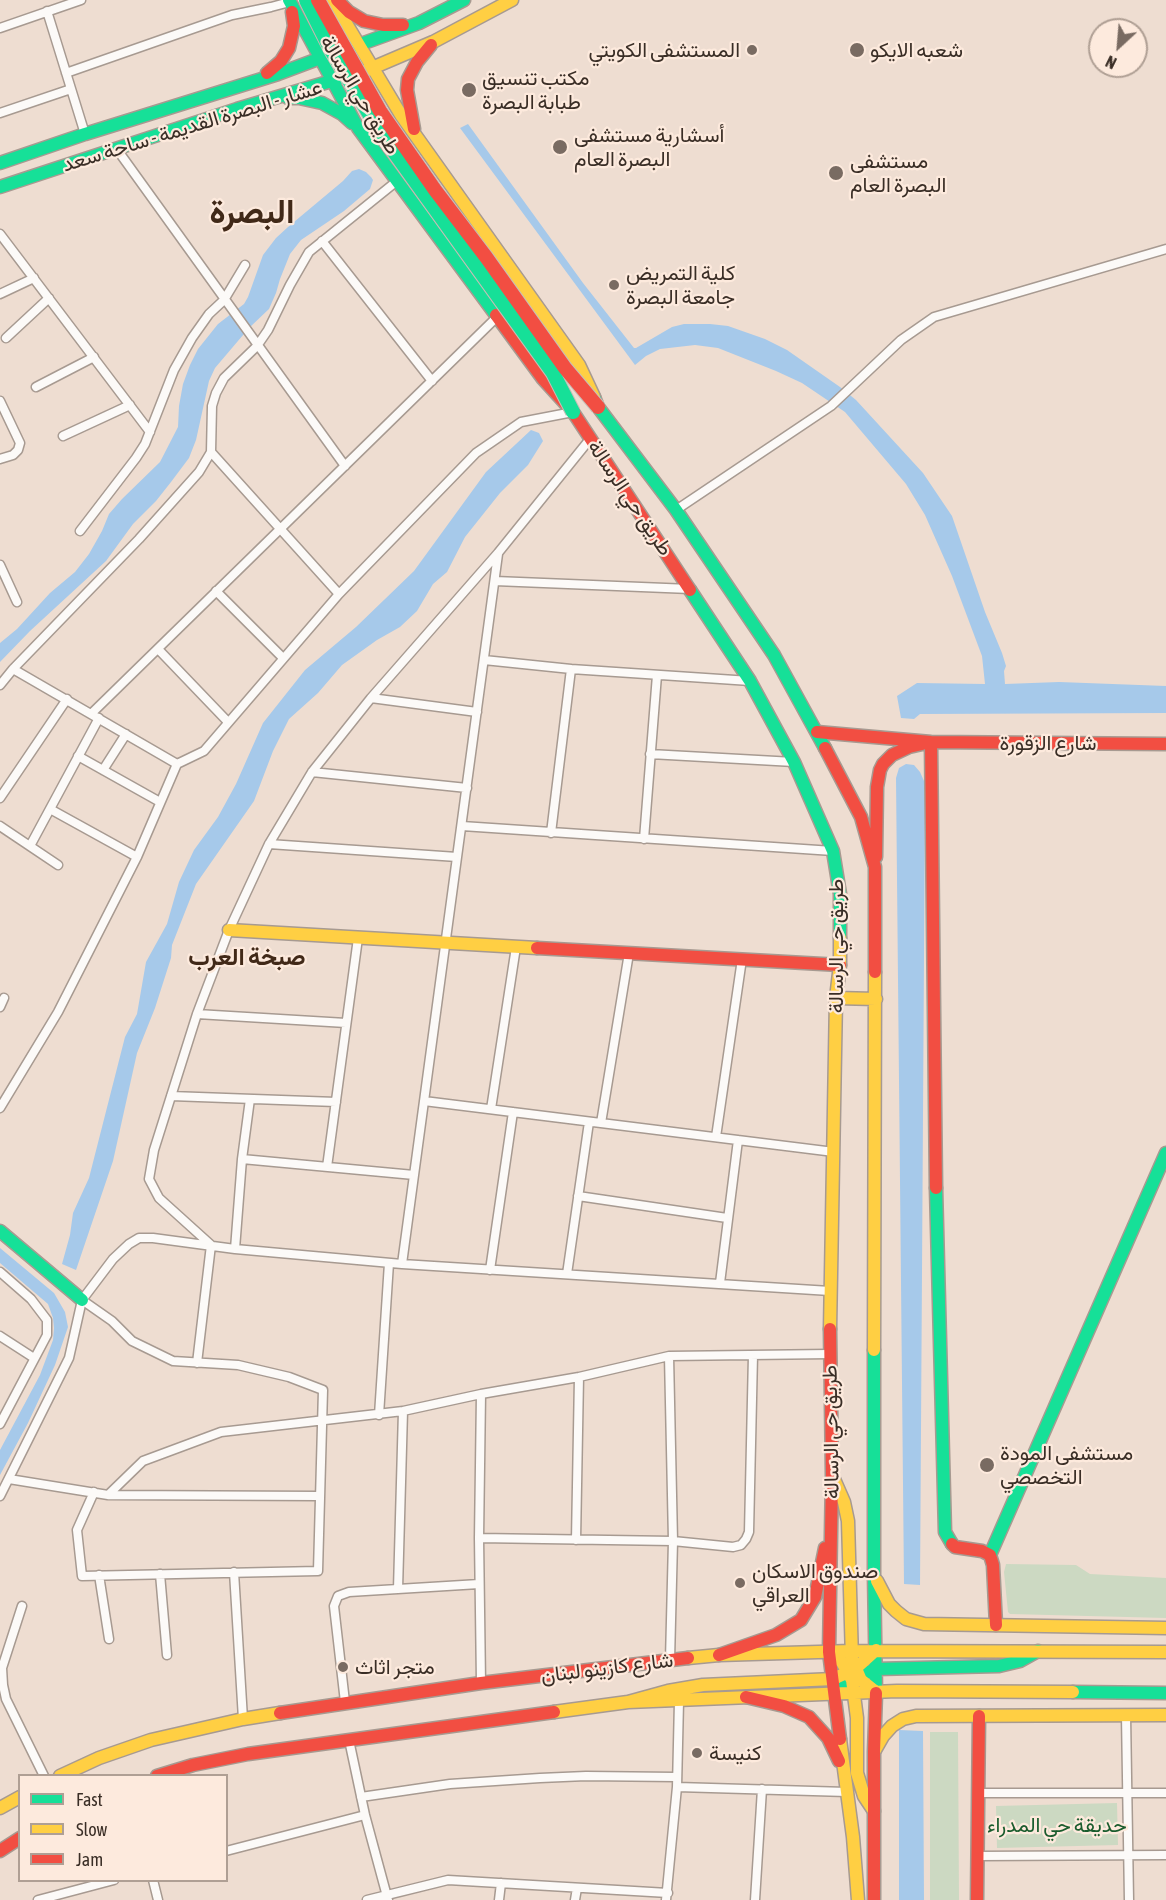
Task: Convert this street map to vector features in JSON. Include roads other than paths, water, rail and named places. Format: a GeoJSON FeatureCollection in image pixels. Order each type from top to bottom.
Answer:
{"type":"FeatureCollection","features":[{"type":"Feature","properties":{"kind":"main road","name":"طريق حي الرسالة"},"geometry":{"type":"LineString","coordinates":[[306,0],[331,50],[381,134],[553,373],[573,412],[750,681],[794,762],[833,850],[840,894],[840,965],[836,998],[830,1290],[832,1475],[829,1652],[848,1792],[858,1900]]}},
{"type":"Feature","properties":{"kind":"main road","name":"طريق حي الرسالة"},"geometry":{"type":"LineString","coordinates":[[318,0],[380,111],[565,368],[598,407],[676,510],[774,655],[861,817],[875,867],[874,1900]]}},
{"type":"Feature","properties":{"kind":"main road","name":"طريق حي الرسالة"},"geometry":{"type":"LineString","coordinates":[[332,0],[416,137],[579,365],[598,407]]}},
{"type":"Feature","properties":{"kind":"main road"},"geometry":{"type":"LineString","coordinates":[[337,0],[357,17],[373,24],[393,26],[420,23]]}},
{"type":"Feature","properties":{"kind":"main road"},"geometry":{"type":"LineString","coordinates":[[0,163],[358,45],[420,23],[464,0]]}},
{"type":"Feature","properties":{"kind":"main road","name":"عشار - البصرة القديمة - ساحة سعد"},"geometry":{"type":"LineString","coordinates":[[0,187],[116,148],[372,68],[433,42],[512,0]]}},
{"type":"Feature","properties":{"kind":"main road"},"geometry":{"type":"LineString","coordinates":[[289,1],[358,128],[543,379],[573,412]]}},
{"type":"Feature","properties":{"kind":"main road"},"geometry":{"type":"LineString","coordinates":[[256,80],[281,61],[292,40],[294,26],[289,1]]}},
{"type":"Feature","properties":{"kind":"main road"},"geometry":{"type":"LineString","coordinates":[[416,137],[406,90],[408,79],[417,62],[433,42]]}},
{"type":"Feature","properties":{"kind":"main road"},"geometry":{"type":"LineString","coordinates":[[278,97],[299,98],[322,103],[342,114],[358,128]]}},
{"type":"Feature","properties":{"kind":"main road","name":"شارع الزقورة"},"geometry":{"type":"LineString","coordinates":[[817,732],[931,742],[1166,744]]}},
{"type":"Feature","properties":{"kind":"main road"},"geometry":{"type":"LineString","coordinates":[[931,742],[934,1118],[945,1532],[950,1543],[955,1547],[982,1551],[990,1555]]}},
{"type":"Feature","properties":{"kind":"main road","name":"شارع الزقورة"},"geometry":{"type":"LineString","coordinates":[[875,867],[876,787],[880,770],[883,764],[897,752],[931,742]]}},
{"type":"Feature","properties":{"kind":"main road"},"geometry":{"type":"LineString","coordinates":[[230,930],[840,965]]}},
{"type":"Feature","properties":{"kind":"main road"},"geometry":{"type":"LineString","coordinates":[[836,998],[876,999]]}},
{"type":"Feature","properties":{"kind":"main road"},"geometry":{"type":"LineString","coordinates":[[996,1625],[993,1565],[990,1555],[1166,1153]]}},
{"type":"Feature","properties":{"kind":"main road"},"geometry":{"type":"LineString","coordinates":[[0,1231],[82,1300]]}},
{"type":"Feature","properties":{"kind":"main road"},"geometry":{"type":"LineString","coordinates":[[832,1475],[844,1502],[848,1521],[851,1651],[857,1718],[857,1773],[864,1796],[874,1811]]}},
{"type":"Feature","properties":{"kind":"main road"},"geometry":{"type":"LineString","coordinates":[[719,1655],[776,1635],[801,1620],[815,1597],[831,1529]]}},
{"type":"Feature","properties":{"kind":"main road"},"geometry":{"type":"LineString","coordinates":[[874,1574],[889,1604],[906,1619],[924,1624],[1166,1628]]}},
{"type":"Feature","properties":{"kind":"main road"},"geometry":{"type":"LineString","coordinates":[[836,1694],[853,1678],[876,1650]]}},
{"type":"Feature","properties":{"kind":"main road","name":"شارع كازينو لبنان"},"geometry":{"type":"LineString","coordinates":[[64,1774],[99,1758],[151,1740],[243,1719],[481,1683],[670,1660],[719,1655],[876,1650],[1166,1652]]}},
{"type":"Feature","properties":{"kind":"main road"},"geometry":{"type":"LineString","coordinates":[[628,1702],[668,1690],[703,1685],[853,1678],[876,1669],[999,1666],[1020,1661],[1038,1651]]}},
{"type":"Feature","properties":{"kind":"main road"},"geometry":{"type":"LineString","coordinates":[[829,1652],[842,1662],[853,1678],[876,1692],[1166,1693]]}},
{"type":"Feature","properties":{"kind":"main road","name":"شارع كازينو لبنان"},"geometry":{"type":"LineString","coordinates":[[164,1774],[220,1759],[628,1702],[836,1694]]}},
{"type":"Feature","properties":{"kind":"main road"},"geometry":{"type":"LineString","coordinates":[[746,1697],[784,1706],[809,1717],[828,1738],[845,1777]]}},
{"type":"Feature","properties":{"kind":"main road"},"geometry":{"type":"LineString","coordinates":[[874,1752],[887,1730],[903,1719],[923,1715],[1166,1715]]}},
{"type":"Feature","properties":{"kind":"main road"},"geometry":{"type":"LineString","coordinates":[[976,1900],[979,1716]]}},
{"type":"Feature","properties":{"kind":"main road"},"geometry":{"type":"LineString","coordinates":[[0,1808],[18,1798]]}},
{"type":"Feature","properties":{"kind":"main road"},"geometry":{"type":"LineString","coordinates":[[0,1851],[18,1839]]}},
{"type":"Feature","properties":{"kind":"street"},"geometry":{"type":"LineString","coordinates":[[0,28],[81,0]]}},
{"type":"Feature","properties":{"kind":"street"},"geometry":{"type":"LineString","coordinates":[[66,73],[232,15],[289,1]]}},
{"type":"Feature","properties":{"kind":"street"},"geometry":{"type":"LineString","coordinates":[[47,11],[85,134]]}},
{"type":"Feature","properties":{"kind":"street"},"geometry":{"type":"LineString","coordinates":[[0,114],[71,89]]}},
{"type":"Feature","properties":{"kind":"street"},"geometry":{"type":"LineString","coordinates":[[116,148],[345,466]]}},
{"type":"Feature","properties":{"kind":"street"},"geometry":{"type":"LineString","coordinates":[[0,685],[139,539],[199,472],[211,452],[212,406],[216,393],[224,378],[257,346],[268,330],[309,252],[397,181]]}},
{"type":"Feature","properties":{"kind":"street"},"geometry":{"type":"LineString","coordinates":[[0,234],[150,432]]}},
{"type":"Feature","properties":{"kind":"street"},"geometry":{"type":"LineString","coordinates":[[322,241],[432,381]]}},
{"type":"Feature","properties":{"kind":"street"},"geometry":{"type":"LineString","coordinates":[[676,510],[831,406],[901,340],[934,317],[1166,249]]}},
{"type":"Feature","properties":{"kind":"street"},"geometry":{"type":"LineString","coordinates":[[80,531],[136,459],[150,432],[174,370],[209,314],[227,304],[245,265]]}},
{"type":"Feature","properties":{"kind":"street"},"geometry":{"type":"LineString","coordinates":[[0,294],[34,278]]}},
{"type":"Feature","properties":{"kind":"street"},"geometry":{"type":"LineString","coordinates":[[6,338],[49,298]]}},
{"type":"Feature","properties":{"kind":"street"},"geometry":{"type":"LineString","coordinates":[[30,846],[78,756],[95,716],[216,591],[497,317]]}},
{"type":"Feature","properties":{"kind":"street"},"geometry":{"type":"LineString","coordinates":[[36,387],[94,357]]}},
{"type":"Feature","properties":{"kind":"street"},"geometry":{"type":"LineString","coordinates":[[0,402],[20,443],[13,455],[0,459]]}},
{"type":"Feature","properties":{"kind":"street"},"geometry":{"type":"LineString","coordinates":[[63,436],[130,405]]}},
{"type":"Feature","properties":{"kind":"street"},"geometry":{"type":"LineString","coordinates":[[0,1108],[58,1012],[137,857],[177,764],[204,751],[339,594],[476,453],[521,422],[573,412]]}},
{"type":"Feature","properties":{"kind":"street"},"geometry":{"type":"LineString","coordinates":[[211,1245],[159,1198],[149,1179],[154,1150],[197,1014],[230,930],[269,844],[312,772],[371,698],[498,553],[591,439]]}},
{"type":"Feature","properties":{"kind":"street"},"geometry":{"type":"LineString","coordinates":[[211,452],[339,594]]}},
{"type":"Feature","properties":{"kind":"street"},"geometry":{"type":"LineString","coordinates":[[402,1264],[498,553]]}},
{"type":"Feature","properties":{"kind":"street"},"geometry":{"type":"LineString","coordinates":[[0,565],[17,602]]}},
{"type":"Feature","properties":{"kind":"street"},"geometry":{"type":"LineString","coordinates":[[495,581],[690,589]]}},
{"type":"Feature","properties":{"kind":"street"},"geometry":{"type":"LineString","coordinates":[[216,591],[283,658]]}},
{"type":"Feature","properties":{"kind":"street"},"geometry":{"type":"LineString","coordinates":[[158,649],[228,722]]}},
{"type":"Feature","properties":{"kind":"street"},"geometry":{"type":"LineString","coordinates":[[484,660],[571,669],[750,681]]}},
{"type":"Feature","properties":{"kind":"street"},"geometry":{"type":"LineString","coordinates":[[13,669],[177,764]]}},
{"type":"Feature","properties":{"kind":"street"},"geometry":{"type":"LineString","coordinates":[[551,833],[571,669]]}},
{"type":"Feature","properties":{"kind":"street"},"geometry":{"type":"LineString","coordinates":[[644,839],[657,675]]}},
{"type":"Feature","properties":{"kind":"street"},"geometry":{"type":"LineString","coordinates":[[371,698],[477,711]]}},
{"type":"Feature","properties":{"kind":"street"},"geometry":{"type":"LineString","coordinates":[[0,798],[67,699]]}},
{"type":"Feature","properties":{"kind":"street"},"geometry":{"type":"LineString","coordinates":[[104,770],[126,734]]}},
{"type":"Feature","properties":{"kind":"street"},"geometry":{"type":"LineString","coordinates":[[650,754],[794,762]]}},
{"type":"Feature","properties":{"kind":"street"},"geometry":{"type":"LineString","coordinates":[[78,756],[160,802]]}},
{"type":"Feature","properties":{"kind":"street"},"geometry":{"type":"LineString","coordinates":[[312,772],[467,788]]}},
{"type":"Feature","properties":{"kind":"street"},"geometry":{"type":"LineString","coordinates":[[50,809],[137,857]]}},
{"type":"Feature","properties":{"kind":"street"},"geometry":{"type":"LineString","coordinates":[[0,826],[58,865]]}},
{"type":"Feature","properties":{"kind":"street"},"geometry":{"type":"LineString","coordinates":[[462,826],[833,850]]}},
{"type":"Feature","properties":{"kind":"street"},"geometry":{"type":"LineString","coordinates":[[269,844],[457,857]]}},
{"type":"Feature","properties":{"kind":"street"},"geometry":{"type":"LineString","coordinates":[[327,1167],[358,938]]}},
{"type":"Feature","properties":{"kind":"street"},"geometry":{"type":"LineString","coordinates":[[491,1109],[516,946]]}},
{"type":"Feature","properties":{"kind":"street"},"geometry":{"type":"LineString","coordinates":[[601,1123],[629,953]]}},
{"type":"Feature","properties":{"kind":"street"},"geometry":{"type":"LineString","coordinates":[[716,1137],[742,959]]}},
{"type":"Feature","properties":{"kind":"street"},"geometry":{"type":"LineString","coordinates":[[0,1007],[4,998]]}},
{"type":"Feature","properties":{"kind":"street"},"geometry":{"type":"LineString","coordinates":[[197,1014],[346,1023]]}},
{"type":"Feature","properties":{"kind":"street"},"geometry":{"type":"LineString","coordinates":[[171,1096],[336,1102]]}},
{"type":"Feature","properties":{"kind":"street"},"geometry":{"type":"LineString","coordinates":[[235,1250],[242,1159],[250,1099]]}},
{"type":"Feature","properties":{"kind":"street"},"geometry":{"type":"LineString","coordinates":[[424,1101],[834,1152]]}},
{"type":"Feature","properties":{"kind":"street"},"geometry":{"type":"LineString","coordinates":[[490,1270],[513,1112]]}},
{"type":"Feature","properties":{"kind":"street"},"geometry":{"type":"LineString","coordinates":[[567,1274],[589,1122]]}},
{"type":"Feature","properties":{"kind":"street"},"geometry":{"type":"LineString","coordinates":[[720,1283],[738,1140]]}},
{"type":"Feature","properties":{"kind":"street"},"geometry":{"type":"LineString","coordinates":[[242,1159],[414,1175]]}},
{"type":"Feature","properties":{"kind":"street"},"geometry":{"type":"LineString","coordinates":[[578,1196],[727,1218]]}},
{"type":"Feature","properties":{"kind":"street"},"geometry":{"type":"LineString","coordinates":[[0,1496],[69,1358],[82,1300],[113,1259],[129,1244],[140,1238],[211,1245],[235,1250],[402,1264],[830,1290]]}},
{"type":"Feature","properties":{"kind":"street"},"geometry":{"type":"LineString","coordinates":[[197,1362],[211,1245]]}},
{"type":"Feature","properties":{"kind":"street"},"geometry":{"type":"LineString","coordinates":[[379,1415],[389,1263]]}},
{"type":"Feature","properties":{"kind":"street"},"geometry":{"type":"LineString","coordinates":[[0,1272],[31,1299],[46,1320],[47,1335],[0,1425]]}},
{"type":"Feature","properties":{"kind":"street"},"geometry":{"type":"LineString","coordinates":[[82,1300],[112,1321],[132,1341],[173,1361],[238,1365],[289,1377],[323,1390],[318,1571],[82,1576],[77,1530],[94,1492]]}},
{"type":"Feature","properties":{"kind":"street"},"geometry":{"type":"LineString","coordinates":[[0,1336],[34,1358]]}},
{"type":"Feature","properties":{"kind":"street"},"geometry":{"type":"LineString","coordinates":[[108,1495],[143,1461],[221,1432],[403,1411],[481,1394],[579,1377],[669,1356],[830,1354]]}},
{"type":"Feature","properties":{"kind":"street"},"geometry":{"type":"LineString","coordinates":[[479,1538],[673,1541],[733,1547],[744,1543],[748,1536],[753,1355]]}},
{"type":"Feature","properties":{"kind":"street"},"geometry":{"type":"LineString","coordinates":[[669,1356],[673,1541],[670,1660]]}},
{"type":"Feature","properties":{"kind":"street"},"geometry":{"type":"LineString","coordinates":[[576,1540],[579,1377]]}},
{"type":"Feature","properties":{"kind":"street"},"geometry":{"type":"LineString","coordinates":[[481,1394],[479,1538],[481,1683]]}},
{"type":"Feature","properties":{"kind":"street"},"geometry":{"type":"LineString","coordinates":[[398,1589],[403,1411]]}},
{"type":"Feature","properties":{"kind":"street"},"geometry":{"type":"LineString","coordinates":[[9,1479],[108,1495],[319,1496]]}},
{"type":"Feature","properties":{"kind":"street"},"geometry":{"type":"LineString","coordinates":[[234,1572],[243,1719]]}},
{"type":"Feature","properties":{"kind":"street"},"geometry":{"type":"LineString","coordinates":[[160,1574],[167,1655]]}},
{"type":"Feature","properties":{"kind":"street"},"geometry":{"type":"LineString","coordinates":[[99,1575],[109,1639]]}},
{"type":"Feature","properties":{"kind":"street"},"geometry":{"type":"LineString","coordinates":[[345,1702],[334,1606],[336,1599],[345,1592],[479,1584]]}},
{"type":"Feature","properties":{"kind":"street"},"geometry":{"type":"LineString","coordinates":[[22,1606],[2,1668],[3,1698],[43,1774]]}},
{"type":"Feature","properties":{"kind":"street"},"geometry":{"type":"LineString","coordinates":[[367,1900],[388,1898],[448,1880],[577,1888],[667,1897],[676,1782],[679,1701]]}},
{"type":"Feature","properties":{"kind":"street"},"geometry":{"type":"LineString","coordinates":[[1126,1715],[1129,1900]]}},
{"type":"Feature","properties":{"kind":"street"},"geometry":{"type":"LineString","coordinates":[[349,1740],[365,1815],[388,1898]]}},
{"type":"Feature","properties":{"kind":"street"},"geometry":{"type":"LineString","coordinates":[[361,1797],[450,1784],[586,1776],[762,1789],[848,1792]]}},
{"type":"Feature","properties":{"kind":"street"},"geometry":{"type":"LineString","coordinates":[[755,1900],[762,1789]]}},
{"type":"Feature","properties":{"kind":"street"},"geometry":{"type":"LineString","coordinates":[[979,1793],[1166,1793]]}},
{"type":"Feature","properties":{"kind":"street"},"geometry":{"type":"LineString","coordinates":[[228,1850],[365,1815]]}},
{"type":"Feature","properties":{"kind":"street"},"geometry":{"type":"LineString","coordinates":[[978,1856],[1166,1855]]}},
{"type":"Feature","properties":{"kind":"street"},"geometry":{"type":"LineString","coordinates":[[38,1900],[110,1882]]}},
{"type":"Feature","properties":{"kind":"street"},"geometry":{"type":"LineString","coordinates":[[153,1882],[158,1900]]}},
{"type":"Feature","properties":{"kind":"street"},"geometry":{"type":"LineString","coordinates":[[499,1900],[501,1883]]}},
{"type":"Feature","properties":{"kind":"street"},"geometry":{"type":"LineString","coordinates":[[575,1900],[577,1888]]}},
{"type":"Feature","properties":{"kind":"water"},"geometry":{"type":"Polygon","coordinates":[[[468,124],[583,283],[634,348],[672,327],[684,324],[728,326],[765,339],[787,350],[856,400],[923,473],[952,516],[985,612],[1002,653],[1006,666],[1005,684],[1059,682],[1166,686],[1166,713],[920,714],[914,719],[901,718],[897,696],[917,683],[985,684],[982,656],[952,576],[925,515],[906,484],[845,412],[802,383],[776,371],[718,348],[695,345],[660,349],[635,365],[460,128],[468,124]]]}},
{"type":"Feature","properties":{"kind":"water"},"geometry":{"type":"Polygon","coordinates":[[[359,169],[366,172],[373,180],[370,189],[344,211],[301,240],[290,254],[269,309],[249,328],[215,368],[209,381],[196,440],[189,458],[156,501],[133,524],[106,561],[0,662],[0,643],[17,629],[50,593],[75,572],[89,554],[109,514],[160,462],[178,427],[183,384],[190,365],[198,349],[218,324],[244,304],[263,255],[288,227],[352,171],[359,169]]]}},
{"type":"Feature","properties":{"kind":"water"},"geometry":{"type":"Polygon","coordinates":[[[531,430],[539,433],[543,441],[528,465],[500,493],[465,537],[447,572],[433,584],[417,611],[400,627],[342,665],[318,693],[289,719],[273,751],[254,801],[196,884],[172,945],[171,958],[155,1008],[137,1053],[113,1161],[76,1270],[62,1264],[73,1213],[89,1178],[125,1037],[137,1014],[146,962],[167,924],[179,882],[194,850],[218,817],[236,784],[263,723],[305,670],[356,627],[414,571],[486,472],[531,430]]]}},
{"type":"Feature","properties":{"kind":"water"},"geometry":{"type":"Polygon","coordinates":[[[906,764],[914,765],[920,772],[924,781],[925,799],[920,1585],[904,1584],[896,778],[899,768],[906,764]]]}},
{"type":"Feature","properties":{"kind":"water"},"geometry":{"type":"Polygon","coordinates":[[[0,1248],[54,1293],[65,1312],[68,1327],[55,1365],[0,1475],[0,1450],[40,1375],[53,1340],[54,1328],[48,1304],[0,1263],[0,1248]]]}},
{"type":"Feature","properties":{"kind":"water"},"geometry":{"type":"Polygon","coordinates":[[[899,1730],[923,1731],[924,1900],[899,1900],[899,1730]]]}},
{"type":"Feature","properties":{"kind":"place","name":"المستشفى الكويتي"},"geometry":{"type":"Point","coordinates":[752,50]}},
{"type":"Feature","properties":{"kind":"place","name":"شعبه الايكو"},"geometry":{"type":"Point","coordinates":[857,50]}},
{"type":"Feature","properties":{"kind":"place","name":"مكتب تنسيق طبابة البصرة"},"geometry":{"type":"Point","coordinates":[469,90]}},
{"type":"Feature","properties":{"kind":"place","name":"أسشارية مستشفى البصرة العام"},"geometry":{"type":"Point","coordinates":[560,147]}},
{"type":"Feature","properties":{"kind":"place","name":"مستشفى البصرة العام"},"geometry":{"type":"Point","coordinates":[836,173]}},
{"type":"Feature","properties":{"kind":"place","name":"كلية التمريض جامعة البصرة"},"geometry":{"type":"Point","coordinates":[614,285]}},
{"type":"Feature","properties":{"kind":"place","name":"مستشفى المودة التخصصي"},"geometry":{"type":"Point","coordinates":[987,1465]}},
{"type":"Feature","properties":{"kind":"place","name":"صندوق الاسكان العراقي"},"geometry":{"type":"Point","coordinates":[740,1583]}},
{"type":"Feature","properties":{"kind":"place","name":"متجر اثاث"},"geometry":{"type":"Point","coordinates":[343,1667]}},
{"type":"Feature","properties":{"kind":"place","name":"كنيسة"},"geometry":{"type":"Point","coordinates":[697,1753]}},
{"type":"Feature","properties":{"kind":"district","name":"البصرة"},"geometry":{"type":"Point","coordinates":[252,213]}},
{"type":"Feature","properties":{"kind":"district","name":"صبخة العرب"},"geometry":{"type":"Point","coordinates":[247,957]}},
{"type":"Feature","properties":{"kind":"park label","name":"حديقة حي المدراء"},"geometry":{"type":"Point","coordinates":[1057,1825]}}]}
